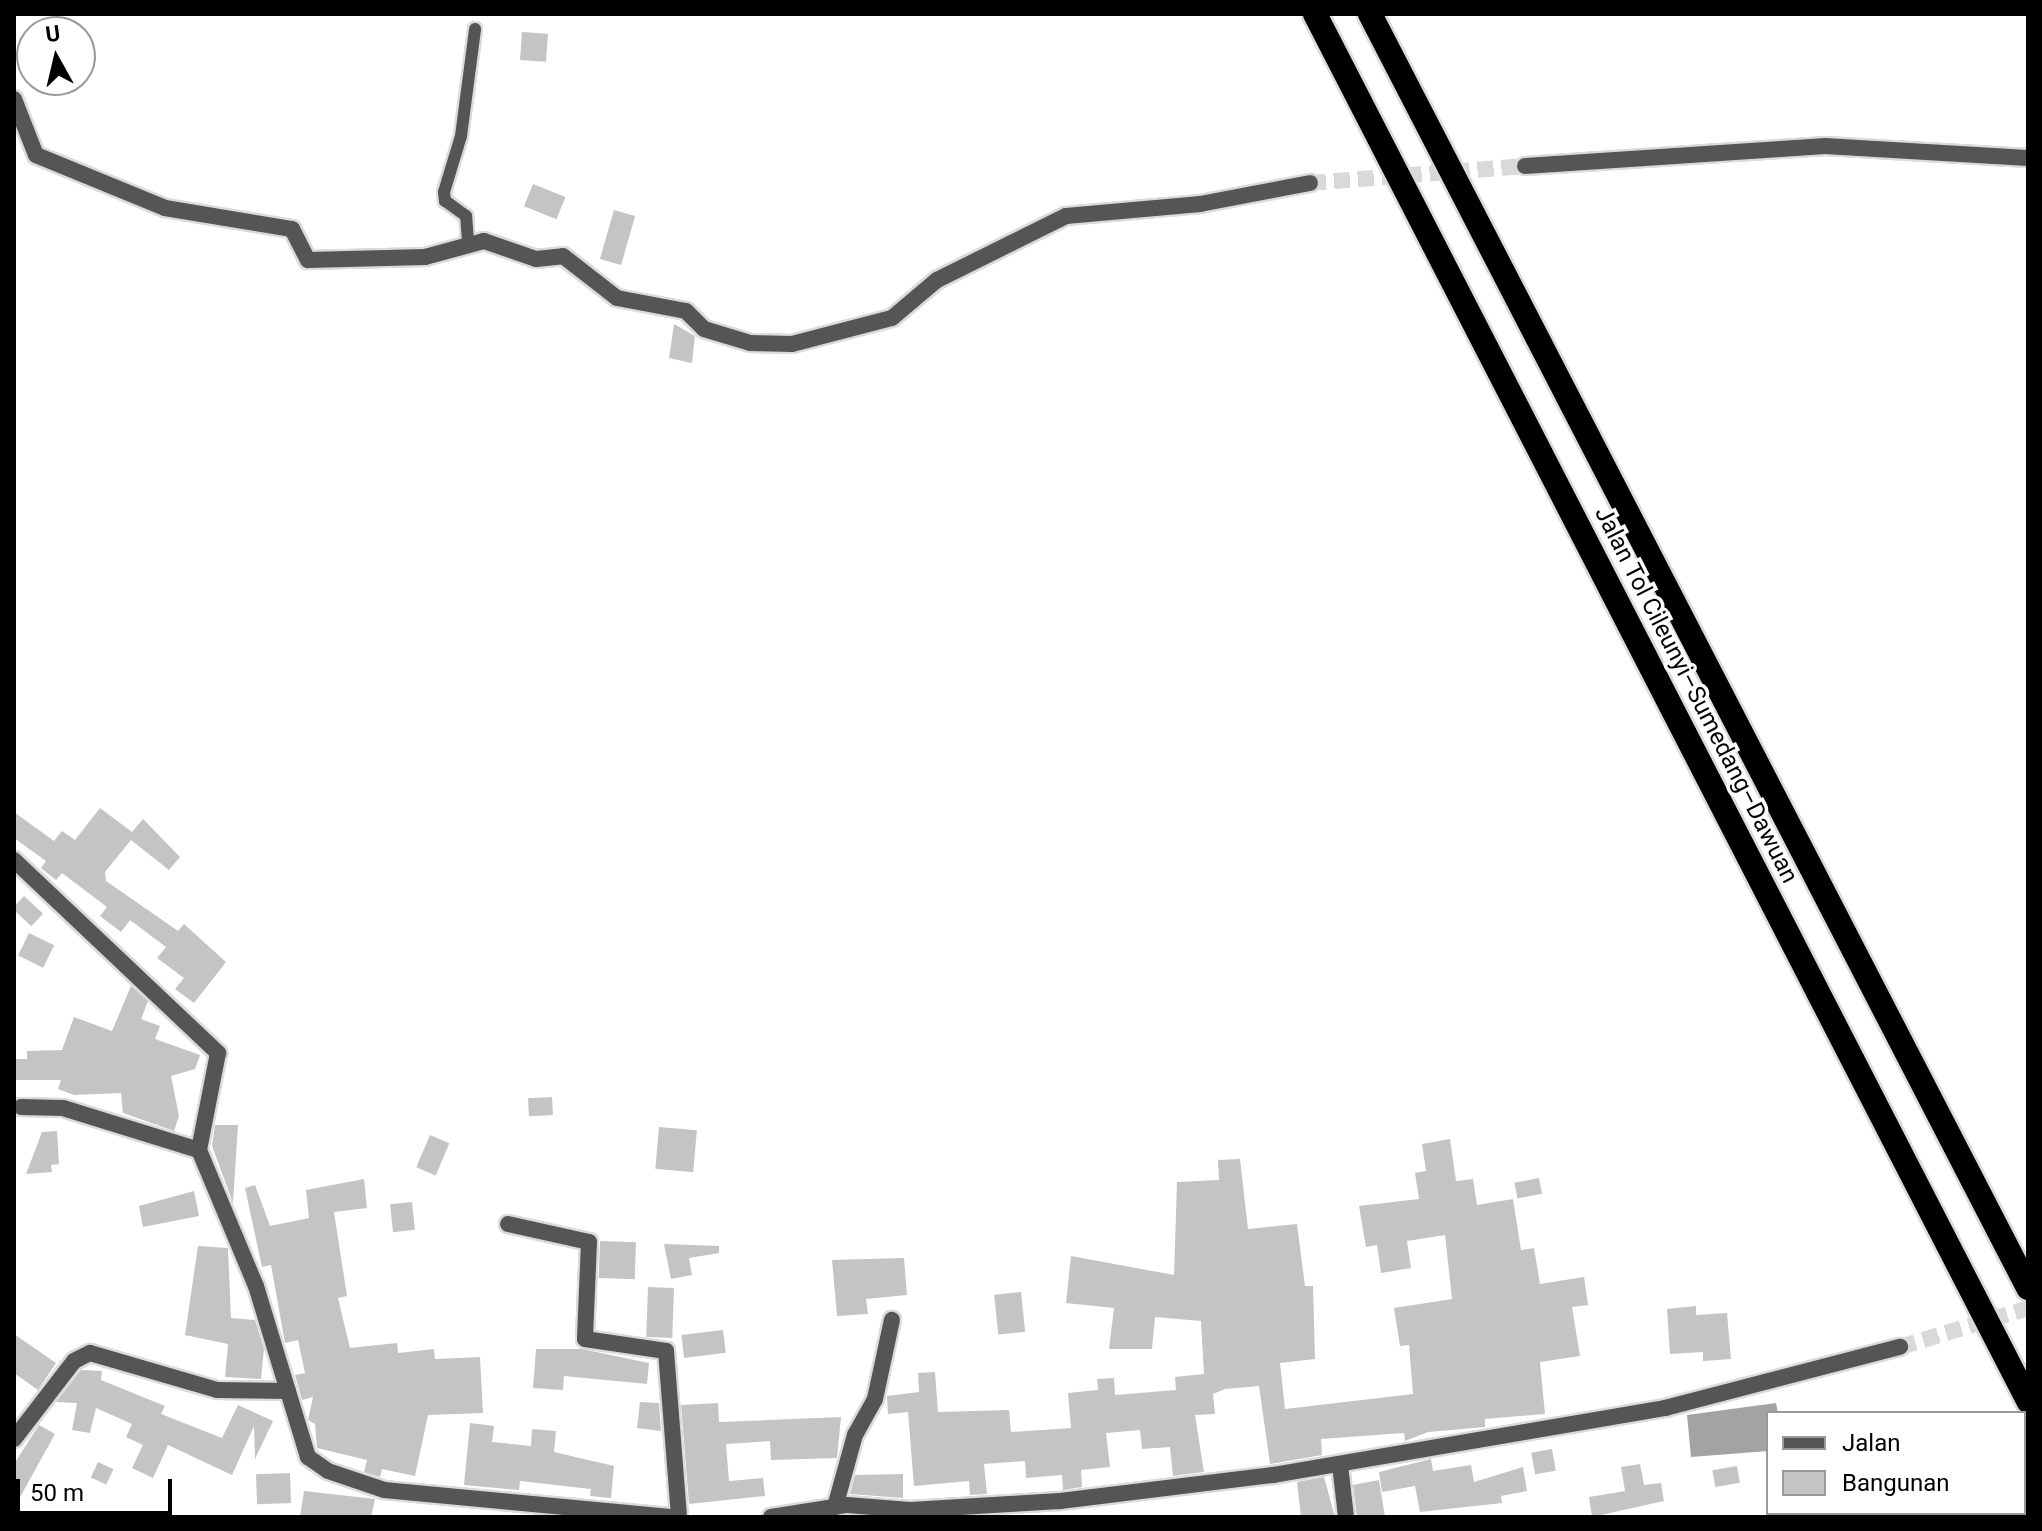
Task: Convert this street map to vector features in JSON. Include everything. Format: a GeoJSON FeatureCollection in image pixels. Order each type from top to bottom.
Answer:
{"type":"FeatureCollection","features":[{"type":"Feature","properties":{"kind":"highway","name":"Jalan Tol Cileunyi–Sumedang–Dawuan"},"geometry":{"type":"LineString","coordinates":[[1315,14],[2028,1401]]}},
{"type":"Feature","properties":{"kind":"highway","name":"Jalan Tol Cileunyi–Sumedang–Dawuan"},"geometry":{"type":"LineString","coordinates":[[1370,14],[2028,1288]]}},
{"type":"Feature","properties":{"kind":"street"},"geometry":{"type":"LineString","coordinates":[[14,99],[36,155],[165,208],[292,229],[308,260],[425,257],[468,242],[499,245],[536,259],[563,256],[617,298],[686,311],[723,338],[792,344],[892,318],[937,280],[1045,223],[1310,183]]}},
{"type":"Feature","properties":{"kind":"street"},"geometry":{"type":"LineString","coordinates":[[1525,166],[1825,146],[2028,158]]}},
{"type":"Feature","properties":{"kind":"street"},"geometry":{"type":"LineString","coordinates":[[14,860],[214,1047],[216,1069],[199,1150],[256,1286],[308,1457],[328,1471],[384,1490],[668,1517]]}},
{"type":"Feature","properties":{"kind":"street"},"geometry":{"type":"LineString","coordinates":[[21,1107],[63,1108],[199,1150]]}},
{"type":"Feature","properties":{"kind":"street"},"geometry":{"type":"LineString","coordinates":[[508,1224],[589,1242],[585,1339],[666,1351],[679,1517]]}},
{"type":"Feature","properties":{"kind":"street"},"geometry":{"type":"LineString","coordinates":[[835,1507],[855,1435],[875,1399],[892,1320]]}},
{"type":"Feature","properties":{"kind":"street"},"geometry":{"type":"LineString","coordinates":[[771,1517],[835,1507],[910,1510],[1060,1501],[1340,1465],[1665,1408],[1900,1347]]}},
{"type":"Feature","properties":{"kind":"street"},"geometry":{"type":"LineString","coordinates":[[14,1439],[74,1361],[90,1353],[217,1390],[288,1391]]}},
{"type":"Feature","properties":{"kind":"street"},"geometry":{"type":"LineString","coordinates":[[1340,1465],[1346,1517]]}},
{"type":"Feature","properties":{"kind":"lane"},"geometry":{"type":"LineString","coordinates":[[468,242],[466,216],[445,201],[444,192],[461,136],[475,29]]}},
{"type":"Feature","properties":{"kind":"shaded area"},"geometry":{"type":"Polygon","coordinates":[[[1776,1403],[1778,1411],[1766,1411],[1766,1451],[1691,1457],[1687,1415],[1776,1403]]]}},
{"type":"Feature","properties":{"kind":"building"},"geometry":{"type":"Polygon","coordinates":[[[522,32],[548,34],[546,62],[520,60],[522,32]]]}},
{"type":"Feature","properties":{"kind":"building"},"geometry":{"type":"Polygon","coordinates":[[[533,184],[565,197],[556,219],[524,206],[533,184]]]}},
{"type":"Feature","properties":{"kind":"building"},"geometry":{"type":"Polygon","coordinates":[[[614,210],[635,216],[621,265],[600,259],[614,210]]]}},
{"type":"Feature","properties":{"kind":"building"},"geometry":{"type":"Polygon","coordinates":[[[674,324],[695,336],[692,363],[669,358],[674,324]]]}},
{"type":"Feature","properties":{"kind":"building"},"geometry":{"type":"Polygon","coordinates":[[[100,808],[132,832],[143,819],[180,857],[169,870],[131,840],[105,872],[106,881],[178,931],[184,924],[226,962],[194,1003],[175,989],[184,978],[157,958],[166,947],[130,920],[121,932],[100,916],[107,907],[62,873],[56,880],[41,868],[46,861],[14,838],[14,812],[54,841],[62,831],[75,840],[100,808]]]}},
{"type":"Feature","properties":{"kind":"building"},"geometry":{"type":"Polygon","coordinates":[[[24,896],[43,914],[31,926],[14,910],[24,896]]]}},
{"type":"Feature","properties":{"kind":"building"},"geometry":{"type":"Polygon","coordinates":[[[29,933],[54,945],[43,968],[18,955],[29,933]]]}},
{"type":"Feature","properties":{"kind":"building"},"geometry":{"type":"Polygon","coordinates":[[[131,986],[148,1001],[141,1019],[160,1026],[155,1039],[200,1055],[195,1069],[171,1076],[179,1116],[174,1131],[123,1113],[121,1093],[74,1095],[58,1089],[61,1080],[14,1080],[14,1059],[27,1059],[27,1051],[62,1050],[74,1017],[112,1031],[131,986]]]}},
{"type":"Feature","properties":{"kind":"building"},"geometry":{"type":"Polygon","coordinates":[[[552,1097],[553,1115],[529,1116],[528,1098],[552,1097]]]}},
{"type":"Feature","properties":{"kind":"building"},"geometry":{"type":"Polygon","coordinates":[[[215,1125],[238,1125],[233,1203],[212,1146],[215,1125]]]}},
{"type":"Feature","properties":{"kind":"building"},"geometry":{"type":"Polygon","coordinates":[[[659,1127],[697,1130],[693,1172],[655,1169],[659,1127]]]}},
{"type":"Feature","properties":{"kind":"building"},"geometry":{"type":"Polygon","coordinates":[[[57,1131],[59,1164],[51,1165],[52,1172],[26,1174],[42,1132],[57,1131]]]}},
{"type":"Feature","properties":{"kind":"building"},"geometry":{"type":"Polygon","coordinates":[[[430,1135],[449,1143],[436,1175],[416,1167],[430,1135]]]}},
{"type":"Feature","properties":{"kind":"building"},"geometry":{"type":"Polygon","coordinates":[[[1450,1139],[1456,1181],[1473,1179],[1477,1205],[1513,1199],[1521,1250],[1534,1248],[1540,1284],[1584,1277],[1588,1305],[1572,1307],[1580,1356],[1540,1362],[1545,1414],[1485,1419],[1485,1427],[1428,1432],[1405,1441],[1404,1433],[1321,1439],[1322,1455],[1270,1464],[1259,1386],[1225,1389],[1213,1394],[1215,1414],[1195,1415],[1204,1472],[1173,1476],[1170,1447],[1142,1449],[1140,1430],[1106,1433],[1110,1467],[1081,1470],[1082,1487],[1063,1490],[1062,1475],[1026,1478],[1025,1461],[984,1464],[987,1494],[970,1495],[969,1481],[914,1486],[908,1412],[888,1414],[887,1396],[919,1392],[918,1373],[935,1372],[938,1412],[1009,1410],[1011,1432],[1071,1428],[1068,1393],[1098,1390],[1097,1379],[1114,1378],[1115,1395],[1176,1390],[1175,1377],[1204,1374],[1201,1321],[1155,1317],[1152,1349],[1109,1349],[1114,1308],[1066,1303],[1071,1256],[1174,1275],[1177,1182],[1219,1180],[1218,1160],[1240,1159],[1248,1229],[1297,1224],[1305,1286],[1313,1286],[1315,1359],[1280,1363],[1285,1409],[1413,1394],[1409,1345],[1400,1346],[1394,1308],[1452,1299],[1445,1235],[1407,1241],[1411,1268],[1381,1273],[1377,1245],[1366,1247],[1359,1206],[1419,1199],[1415,1173],[1426,1171],[1422,1144],[1450,1139]]]}},
{"type":"Feature","properties":{"kind":"building"},"geometry":{"type":"Polygon","coordinates":[[[1539,1178],[1542,1194],[1518,1198],[1514,1183],[1539,1178]]]}},
{"type":"Feature","properties":{"kind":"building"},"geometry":{"type":"Polygon","coordinates":[[[364,1179],[367,1208],[334,1212],[347,1296],[338,1298],[350,1348],[397,1343],[398,1353],[434,1349],[435,1359],[480,1357],[483,1413],[428,1415],[415,1476],[382,1469],[380,1477],[364,1472],[367,1460],[317,1448],[315,1424],[308,1420],[313,1397],[302,1400],[295,1375],[305,1373],[298,1340],[285,1343],[271,1265],[262,1267],[245,1188],[255,1185],[270,1226],[309,1218],[306,1190],[364,1179]]]}},
{"type":"Feature","properties":{"kind":"building"},"geometry":{"type":"Polygon","coordinates":[[[194,1191],[199,1216],[143,1227],[139,1206],[194,1191]]]}},
{"type":"Feature","properties":{"kind":"building"},"geometry":{"type":"Polygon","coordinates":[[[412,1202],[415,1230],[393,1232],[390,1204],[412,1202]]]}},
{"type":"Feature","properties":{"kind":"building"},"geometry":{"type":"Polygon","coordinates":[[[600,1241],[636,1242],[635,1279],[599,1278],[600,1241]]]}},
{"type":"Feature","properties":{"kind":"building"},"geometry":{"type":"Polygon","coordinates":[[[664,1244],[719,1246],[719,1253],[689,1258],[692,1275],[671,1279],[664,1244]]]}},
{"type":"Feature","properties":{"kind":"building"},"geometry":{"type":"Polygon","coordinates":[[[198,1246],[228,1248],[231,1318],[255,1320],[264,1349],[261,1379],[225,1377],[228,1344],[185,1335],[198,1246]]]}},
{"type":"Feature","properties":{"kind":"building"},"geometry":{"type":"Polygon","coordinates":[[[904,1258],[907,1295],[866,1299],[868,1314],[837,1316],[832,1260],[904,1258]]]}},
{"type":"Feature","properties":{"kind":"building"},"geometry":{"type":"Polygon","coordinates":[[[648,1287],[674,1288],[672,1338],[646,1337],[648,1287]]]}},
{"type":"Feature","properties":{"kind":"building"},"geometry":{"type":"Polygon","coordinates":[[[1021,1292],[1025,1332],[998,1335],[994,1295],[1021,1292]]]}},
{"type":"Feature","properties":{"kind":"building"},"geometry":{"type":"Polygon","coordinates":[[[1696,1306],[1696,1315],[1727,1313],[1731,1359],[1703,1361],[1703,1352],[1670,1354],[1667,1309],[1696,1306]]]}},
{"type":"Feature","properties":{"kind":"building"},"geometry":{"type":"Polygon","coordinates":[[[723,1330],[726,1353],[684,1358],[681,1335],[723,1330]]]}},
{"type":"Feature","properties":{"kind":"building"},"geometry":{"type":"Polygon","coordinates":[[[14,1334],[56,1363],[38,1390],[14,1373],[14,1334]]]}},
{"type":"Feature","properties":{"kind":"building"},"geometry":{"type":"Polygon","coordinates":[[[536,1349],[582,1349],[649,1363],[647,1384],[564,1376],[563,1390],[533,1388],[536,1349]]]}},
{"type":"Feature","properties":{"kind":"building"},"geometry":{"type":"Polygon","coordinates":[[[81,1370],[102,1371],[101,1380],[165,1406],[161,1414],[222,1438],[238,1405],[273,1421],[255,1459],[254,1426],[232,1475],[168,1445],[153,1478],[132,1468],[143,1445],[126,1437],[132,1424],[96,1408],[90,1433],[72,1430],[77,1403],[56,1402],[81,1370]]]}},
{"type":"Feature","properties":{"kind":"building"},"geometry":{"type":"Polygon","coordinates":[[[640,1402],[659,1403],[661,1431],[637,1428],[640,1402]]]}},
{"type":"Feature","properties":{"kind":"building"},"geometry":{"type":"Polygon","coordinates":[[[718,1403],[719,1422],[841,1417],[837,1458],[771,1460],[770,1441],[726,1444],[729,1481],[763,1478],[765,1496],[689,1504],[681,1405],[718,1403]]]}},
{"type":"Feature","properties":{"kind":"building"},"geometry":{"type":"Polygon","coordinates":[[[470,1423],[494,1426],[492,1442],[531,1446],[532,1429],[556,1431],[554,1452],[614,1466],[611,1498],[590,1496],[591,1489],[520,1481],[519,1490],[464,1485],[470,1423]]]}},
{"type":"Feature","properties":{"kind":"building"},"geometry":{"type":"Polygon","coordinates":[[[39,1425],[55,1434],[14,1508],[14,1464],[39,1425]]]}},
{"type":"Feature","properties":{"kind":"building"},"geometry":{"type":"Polygon","coordinates":[[[1552,1449],[1556,1471],[1535,1474],[1531,1453],[1552,1449]]]}},
{"type":"Feature","properties":{"kind":"building"},"geometry":{"type":"Polygon","coordinates":[[[1431,1459],[1433,1471],[1471,1465],[1474,1482],[1523,1467],[1527,1491],[1501,1496],[1502,1503],[1420,1512],[1415,1486],[1382,1492],[1379,1472],[1431,1459]]]}},
{"type":"Feature","properties":{"kind":"building"},"geometry":{"type":"Polygon","coordinates":[[[98,1462],[113,1469],[106,1485],[91,1477],[98,1462]]]}},
{"type":"Feature","properties":{"kind":"building"},"geometry":{"type":"Polygon","coordinates":[[[1640,1464],[1644,1485],[1661,1483],[1664,1501],[1592,1517],[1589,1497],[1625,1491],[1621,1467],[1640,1464]]]}},
{"type":"Feature","properties":{"kind":"building"},"geometry":{"type":"Polygon","coordinates":[[[1737,1466],[1740,1483],[1715,1487],[1712,1470],[1737,1466]]]}},
{"type":"Feature","properties":{"kind":"building"},"geometry":{"type":"Polygon","coordinates":[[[290,1473],[291,1503],[257,1504],[256,1474],[290,1473]]]}},
{"type":"Feature","properties":{"kind":"building"},"geometry":{"type":"Polygon","coordinates":[[[903,1474],[903,1498],[850,1494],[855,1475],[903,1474]]]}},
{"type":"Feature","properties":{"kind":"building"},"geometry":{"type":"Polygon","coordinates":[[[1324,1477],[1335,1517],[1301,1517],[1297,1482],[1324,1477]]]}},
{"type":"Feature","properties":{"kind":"building"},"geometry":{"type":"Polygon","coordinates":[[[1379,1480],[1385,1517],[1357,1517],[1353,1485],[1379,1480]]]}},
{"type":"Feature","properties":{"kind":"building"},"geometry":{"type":"Polygon","coordinates":[[[304,1491],[375,1499],[371,1517],[300,1517],[304,1491]]]}},
{"type":"Feature","properties":{"kind":"tunnel"},"geometry":{"type":"LineString","coordinates":[[1310,183],[1525,166]]}},
{"type":"Feature","properties":{"kind":"tunnel"},"geometry":{"type":"LineString","coordinates":[[1900,1347],[2028,1308]]}}]}
